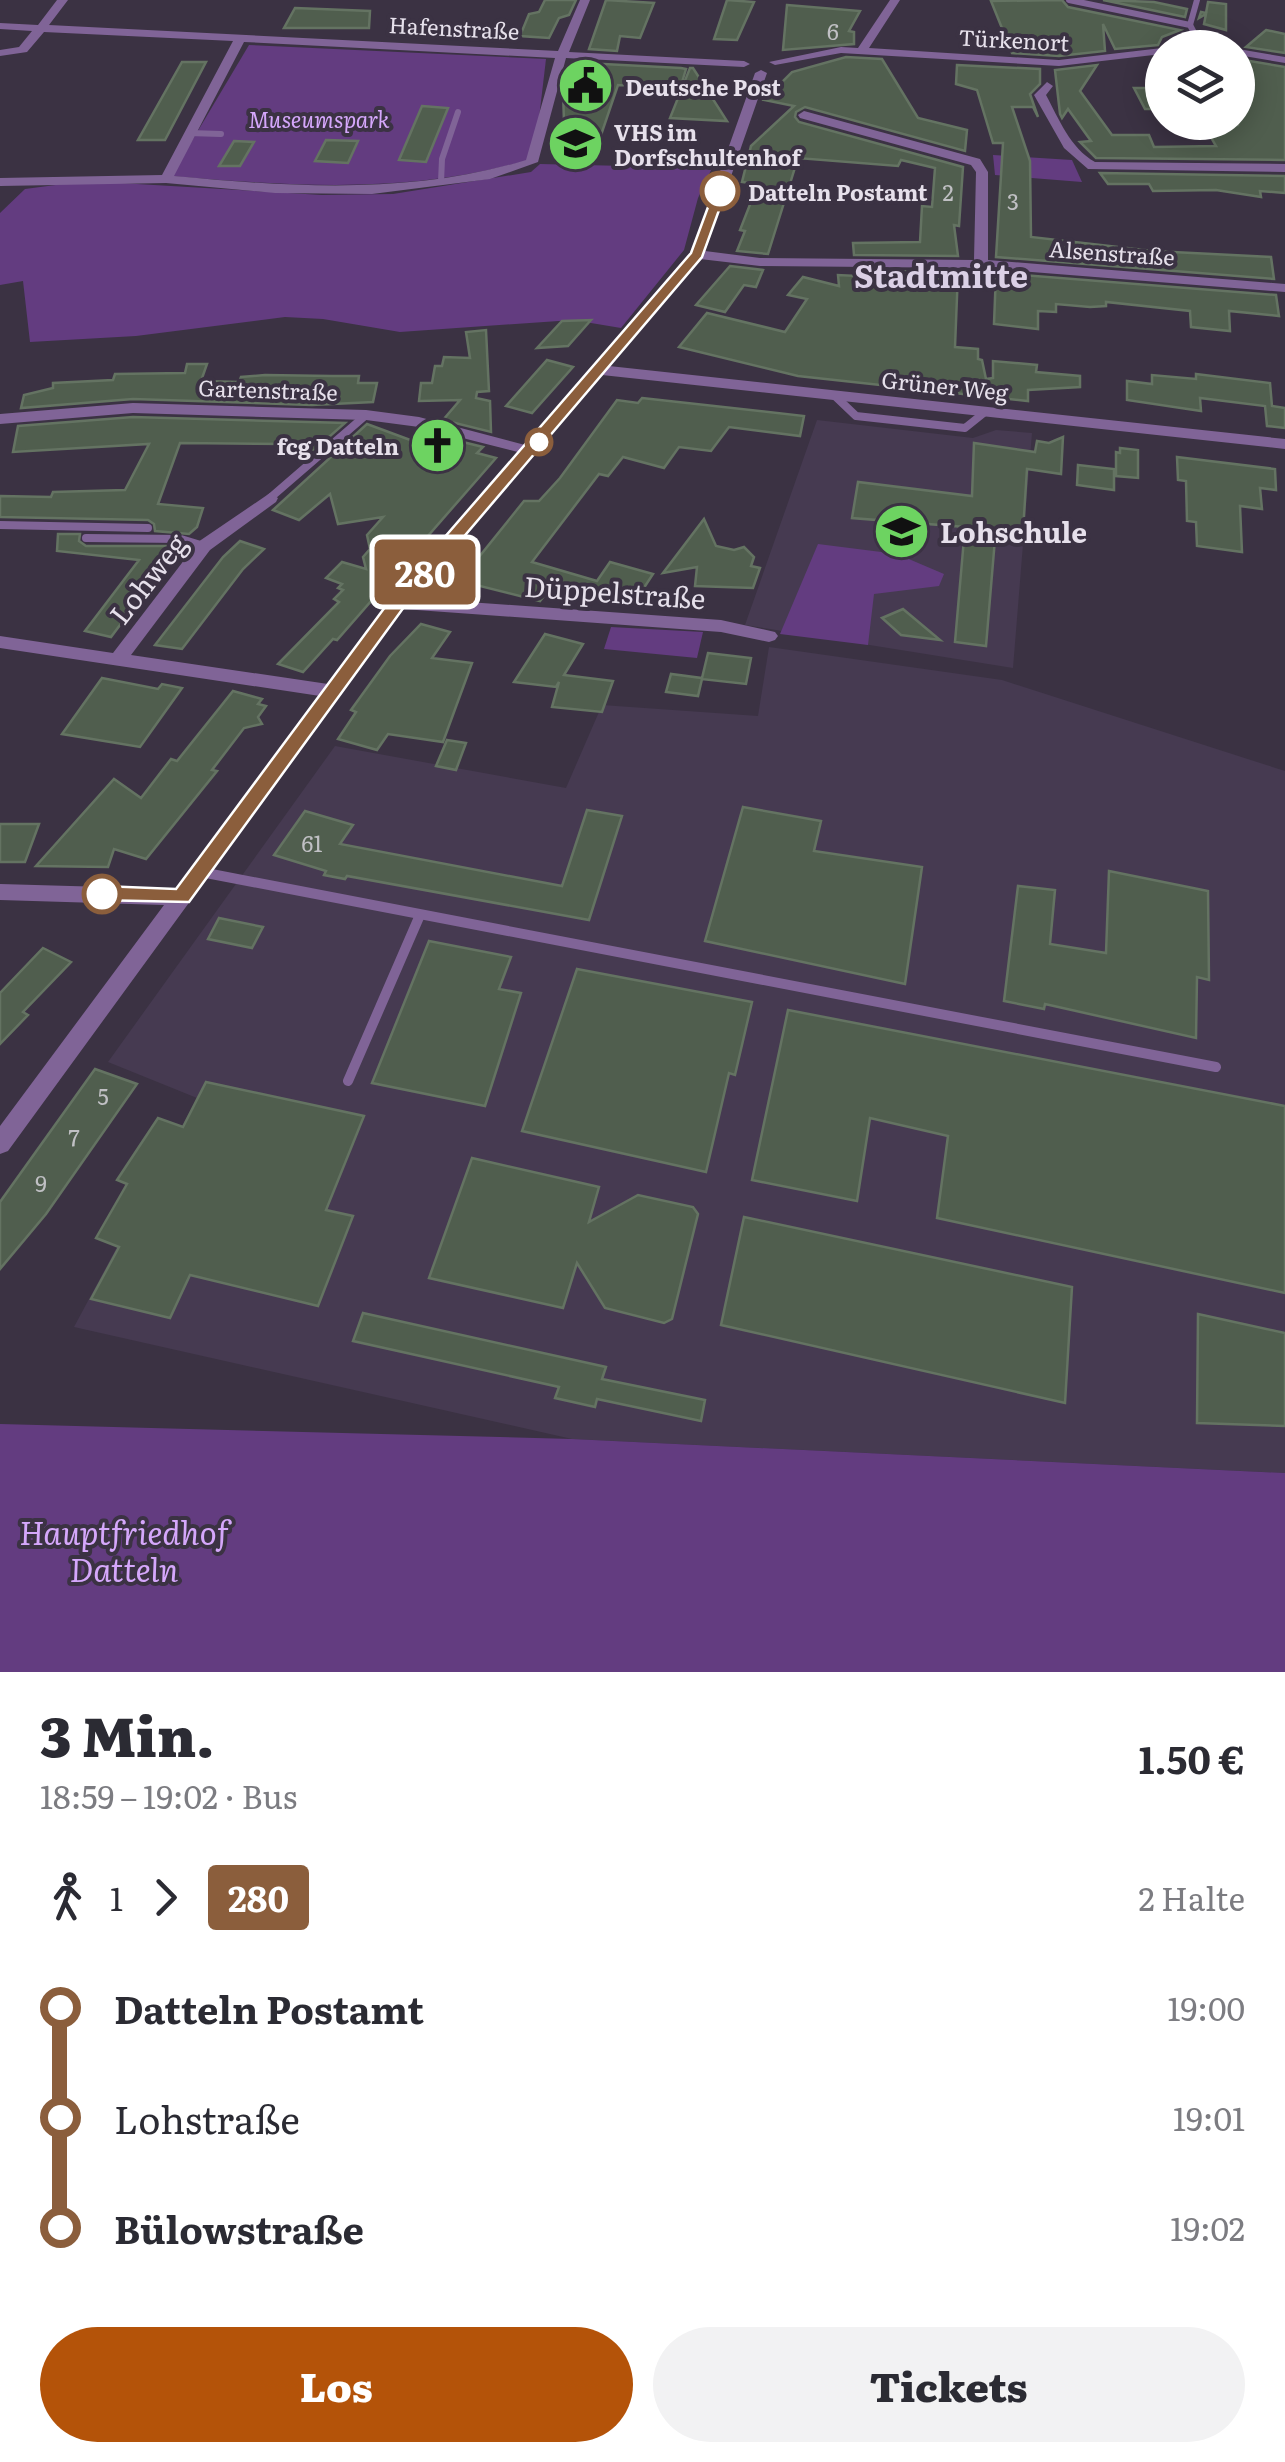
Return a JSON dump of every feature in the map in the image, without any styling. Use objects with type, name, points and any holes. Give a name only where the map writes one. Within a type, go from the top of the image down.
[{"type":"street","points":[[0,53],[23,50],[63,0]]},
{"type":"street","points":[[0,182],[166,178],[317,191],[441,182],[515,170],[532,162],[543,108],[585,0]]},
{"type":"street","points":[[862,50],[895,0]]},
{"type":"street","name":"Hafenstraße","points":[[0,28],[562,52],[744,64],[748,70],[764,63]]},
{"type":"street","points":[[166,178],[241,36]]},
{"type":"street","name":"Türkenort","points":[[764,63],[862,50],[1060,63],[1145,53]]},
{"type":"street","points":[[1255,55],[1285,60]]},
{"type":"street","points":[[0,1144],[398,603],[697,254],[764,63]]},
{"type":"street","points":[[1047,86],[1040,95],[1083,162],[1101,168],[1285,168]]},
{"type":"street","points":[[804,115],[976,162],[982,172],[981,264]]},
{"type":"street","name":"Alsenstraße","points":[[697,254],[760,262],[981,264],[1184,277],[1285,288]]},
{"type":"street","name":"Grüner Weg","points":[[600,370],[1285,444]]},
{"type":"street","name":"Gartenstraße","points":[[0,419],[132,408],[366,415],[419,422],[531,451]]},
{"type":"street","name":"Lohweg","points":[[118,659],[204,546],[270,498]]},
{"type":"street","name":"Düppelstraße","points":[[398,603],[721,626],[768,636]]},
{"type":"street","name":"Lohweg","points":[[0,642],[331,691]]},
{"type":"street","points":[[0,892],[182,897]]},
{"type":"lane","points":[[1069,0],[1190,25]]},
{"type":"lane","points":[[1193,30],[1190,25],[1197,0]]},
{"type":"lane","points":[[441,182],[442,159],[458,112]]},
{"type":"lane","points":[[188,133],[221,134]]},
{"type":"lane","points":[[270,498],[366,415]]},
{"type":"lane","points":[[0,525],[148,528]]},
{"type":"lane","points":[[86,538],[181,539],[204,546]]},
{"type":"lane","points":[[200,872],[1216,1067]]},
{"type":"lane","points":[[348,1082],[420,916]]},
{"type":"shaded area","name":"Lohschule","points":[[817,420],[973,438],[996,430],[1032,433],[1013,668],[745,625]]},
{"type":"shaded area","points":[[769,647],[1002,680],[1285,771],[1285,1473],[572,1439],[74,1327],[197,1098],[108,1062],[335,746],[566,788],[602,705],[758,716]]},
{"type":"green space","name":"Museumspark","points":[[249,45],[546,59],[535,152],[532,159],[487,170],[397,183],[307,185],[171,176]]},
{"type":"green space","points":[[993,155],[1072,160],[1082,182],[995,175]]},
{"type":"green space","points":[[540,164],[712,168],[698,198],[684,250],[621,328],[573,320],[400,332],[285,317],[136,336],[30,342],[23,281],[0,285],[0,213],[25,189],[86,181],[322,195],[393,194],[531,172]]},
{"type":"green space","points":[[818,544],[897,554],[944,574],[939,586],[874,594],[868,645],[780,634]]},
{"type":"green space","points":[[611,627],[703,632],[697,658],[604,649]]},
{"type":"green space","name":"Hauptfriedhof Datteln","points":[[0,1424],[572,1439],[1285,1473],[1285,1672],[0,1672]]},
{"type":"building","points":[[545,0],[576,0],[569,15],[559,18],[549,38],[520,36],[529,14],[539,12]]},
{"type":"building","points":[[606,0],[654,3],[640,38],[620,36],[617,51],[589,49]]},
{"type":"building","points":[[727,0],[754,2],[737,40],[714,39]]},
{"type":"building","points":[[1062,0],[1068,7],[1180,30],[1145,30],[1145,46],[1115,49],[1103,24],[1105,51],[1059,56],[1012,53],[991,1]]},
{"type":"building","points":[[1103,0],[1154,2],[1187,9],[1185,17]]},
{"type":"building","points":[[1208,2],[1226,4],[1226,30],[1204,24],[1206,14],[1199,18],[1201,12],[1206,13]]},
{"type":"building","points":[[787,5],[860,11],[849,31],[854,32],[854,44],[783,50]]},
{"type":"building","points":[[295,8],[370,11],[369,28],[284,28]]},
{"type":"building","points":[[1266,30],[1285,34],[1285,53],[1255,48],[1255,39]]},
{"type":"building","points":[[846,57],[882,59],[918,118],[967,130],[965,151],[805,107],[795,117],[799,122],[963,167],[959,226],[954,225],[958,256],[854,255],[853,243],[920,242],[922,206],[932,207],[935,168],[901,160],[898,166],[798,158],[768,254],[737,251],[745,231],[740,230],[758,184],[742,182],[751,146],[794,106],[764,100],[792,72]]},
{"type":"building","points":[[182,62],[206,62],[165,140],[138,140]]},
{"type":"building","points":[[1255,62],[1285,67],[1285,160],[1096,158],[1080,142],[1091,141],[1068,109],[1062,118],[1060,114],[1055,70],[1097,65],[1080,91],[1112,135],[1145,135],[1154,147],[1216,146],[1213,140],[1255,140]]},
{"type":"building","points":[[584,63],[686,69],[680,89],[618,85],[600,138],[593,138],[594,153],[565,154],[563,91],[572,68],[582,69]]},
{"type":"building","points":[[957,65],[1040,69],[1040,84],[1030,94],[1038,117],[1033,107],[1012,107],[1030,161],[1031,237],[1153,251],[1271,257],[1274,279],[996,257],[1003,143],[993,143],[977,90],[956,84]]},
{"type":"building","points":[[693,68],[727,121],[670,118]]},
{"type":"building","points":[[1134,88],[1145,88],[1145,109]]},
{"type":"building","points":[[422,106],[448,108],[426,162],[399,160]]},
{"type":"building","points":[[326,140],[358,141],[348,163],[315,161]]},
{"type":"building","points":[[234,141],[254,142],[240,166],[219,166]]},
{"type":"building","points":[[1100,173],[1285,176],[1285,193],[1260,191],[1261,197],[1216,190],[1153,191],[1149,184],[1108,184]]},
{"type":"building","points":[[730,266],[763,270],[756,287],[744,285],[725,312],[696,305]]},
{"type":"building","points":[[856,271],[958,272],[955,347],[978,349],[986,379],[993,378],[993,361],[1037,365],[1036,372],[1080,376],[1080,387],[1028,390],[1028,401],[798,376],[679,347],[707,313],[785,332],[807,299],[788,295],[803,277],[839,286],[838,275],[857,276]]},
{"type":"building","points":[[996,273],[1276,295],[1279,316],[1229,311],[1230,331],[1191,327],[1190,311],[1106,302],[1106,306],[1090,307],[1056,304],[1056,312],[1038,311],[1038,329],[994,324]]},
{"type":"building","points":[[591,320],[568,346],[537,348],[562,321]]},
{"type":"building","points":[[486,330],[489,391],[477,392],[476,398],[490,401],[491,432],[443,420],[460,400],[419,401],[421,383],[432,383],[435,366],[442,366],[444,357],[470,358],[466,332]]},
{"type":"building","points":[[547,360],[573,367],[532,413],[506,406]]},
{"type":"building","points":[[187,364],[207,364],[201,381],[239,382],[241,377],[265,375],[359,376],[358,383],[377,383],[373,402],[312,405],[133,399],[21,408],[24,395],[53,388],[53,383],[113,380],[115,374],[185,373]]},
{"type":"building","points":[[1196,374],[1270,383],[1272,406],[1285,408],[1285,428],[1267,426],[1265,406],[1200,398],[1201,411],[1127,400],[1127,381],[1152,384],[1152,375],[1196,379]]},
{"type":"building","points":[[642,398],[804,416],[800,436],[729,427],[711,451],[679,447],[664,468],[623,457],[608,476],[599,474],[532,562],[597,581],[610,562],[653,574],[636,600],[594,588],[585,601],[548,591],[540,601],[464,582],[466,579],[462,578],[524,501],[539,501],[560,478],[617,400],[638,403]]},
{"type":"building","points":[[133,417],[345,423],[313,451],[292,451],[289,444],[180,443],[158,504],[203,508],[197,527],[189,534],[155,531],[148,520],[0,517],[0,496],[51,497],[53,492],[125,490],[149,444],[13,452],[18,426]]},
{"type":"building","points":[[367,424],[421,444],[430,434],[483,447],[477,453],[496,458],[337,640],[333,639],[303,672],[278,664],[339,602],[334,599],[343,590],[338,588],[342,584],[326,578],[342,562],[366,569],[363,557],[370,549],[367,535],[383,517],[338,524],[330,494],[299,520],[273,510]]},
{"type":"building","points":[[1063,437],[1061,474],[1027,469],[1023,531],[996,527],[986,646],[955,642],[965,527],[852,518],[858,482],[972,496],[974,443],[1035,452],[1037,441],[1049,443]]},
{"type":"building","points":[[1120,448],[1138,450],[1138,478],[1116,476],[1116,452],[1120,453]]},
{"type":"building","points":[[1177,457],[1275,469],[1276,490],[1260,488],[1262,509],[1240,506],[1242,552],[1197,546],[1196,522],[1187,521],[1186,481],[1178,480]]},
{"type":"building","points":[[1078,465],[1114,469],[1114,490],[1077,485]]},
{"type":"building","points":[[704,519],[716,546],[734,550],[744,547],[754,557],[751,566],[760,568],[753,588],[695,586],[697,567],[663,573]]},
{"type":"building","points":[[58,534],[80,534],[79,541],[86,546],[179,546],[111,637],[85,631],[139,560],[57,551]]},
{"type":"building","points":[[240,541],[264,549],[243,569],[182,649],[155,645],[223,557]]},
{"type":"building","points":[[903,609],[940,640],[901,635],[882,618]]},
{"type":"building","points":[[421,624],[450,632],[432,658],[472,663],[443,742],[388,734],[377,750],[338,739],[356,712],[351,710],[390,656]]},
{"type":"building","points":[[545,634],[583,644],[564,675],[613,681],[602,712],[552,707],[559,682],[556,687],[514,682]]},
{"type":"building","points":[[708,653],[751,658],[746,684],[702,679],[698,696],[666,692],[671,674],[702,678]]},
{"type":"building","points":[[102,678],[158,689],[162,684],[182,688],[140,747],[62,734]]},
{"type":"building","points":[[233,691],[262,699],[258,704],[266,706],[258,717],[262,724],[244,728],[212,770],[217,771],[146,859],[114,849],[108,867],[36,866],[114,779],[141,798],[171,759],[177,761]]},
{"type":"building","points":[[447,740],[466,743],[456,770],[436,766]]},
{"type":"building","points":[[743,807],[821,821],[814,851],[922,867],[905,984],[705,941]]},
{"type":"building","points":[[587,810],[622,816],[589,920],[324,875],[326,871],[274,855],[305,811],[353,825],[340,844],[562,886]]},
{"type":"building","points":[[0,824],[39,824],[25,862],[0,862]]},
{"type":"building","points":[[1109,871],[1208,891],[1209,980],[1197,977],[1196,1038],[1045,1004],[1044,1009],[1004,1001],[1018,886],[1055,890],[1050,944],[1106,953]]},
{"type":"building","points":[[219,918],[263,927],[252,948],[208,939]]},
{"type":"building","points":[[429,941],[511,957],[499,989],[521,993],[485,1106],[372,1083]]},
{"type":"building","points":[[43,948],[71,962],[23,1012],[28,1015],[0,1044],[0,993]]},
{"type":"building","points":[[577,969],[752,1002],[735,1075],[729,1073],[706,1172],[522,1131]]},
{"type":"building","points":[[788,1010],[1285,1106],[1285,1293],[937,1218],[948,1136],[870,1118],[857,1201],[752,1180]]},
{"type":"building","points":[[95,1069],[137,1084],[46,1214],[0,1269],[0,1202]]},
{"type":"building","points":[[206,1082],[364,1116],[326,1210],[353,1216],[318,1306],[190,1275],[170,1318],[91,1299],[119,1247],[96,1238],[127,1184],[117,1180],[158,1118],[183,1127]]},
{"type":"building","points":[[472,1158],[599,1187],[589,1222],[638,1195],[693,1207],[698,1214],[672,1319],[664,1323],[605,1308],[577,1263],[563,1308],[429,1278]]},
{"type":"building","points":[[744,1217],[1072,1287],[1065,1403],[721,1325]]},
{"type":"building","points":[[363,1313],[606,1367],[602,1379],[705,1400],[701,1421],[597,1399],[595,1407],[555,1398],[559,1387],[353,1341]]},
{"type":"building","points":[[1198,1314],[1285,1333],[1285,1426],[1197,1423]]},
{"type":"bus line","name":"280","points":[[102,894],[182,897],[398,603],[697,254],[720,191]]},
{"type":"place","name":"Deutsche Post","points":[[586,86]]},
{"type":"place","name":"VHS im Dorfschultenhof","points":[[575,144]]},
{"type":"place","name":"Datteln Postamt","points":[[720,191]]},
{"type":"place","name":"fcg Datteln","points":[[438,445]]},
{"type":"place","name":"Lohschule","points":[[901,531]]},
{"type":"district","name":"Stadtmitte","points":[[941,274]]}]
